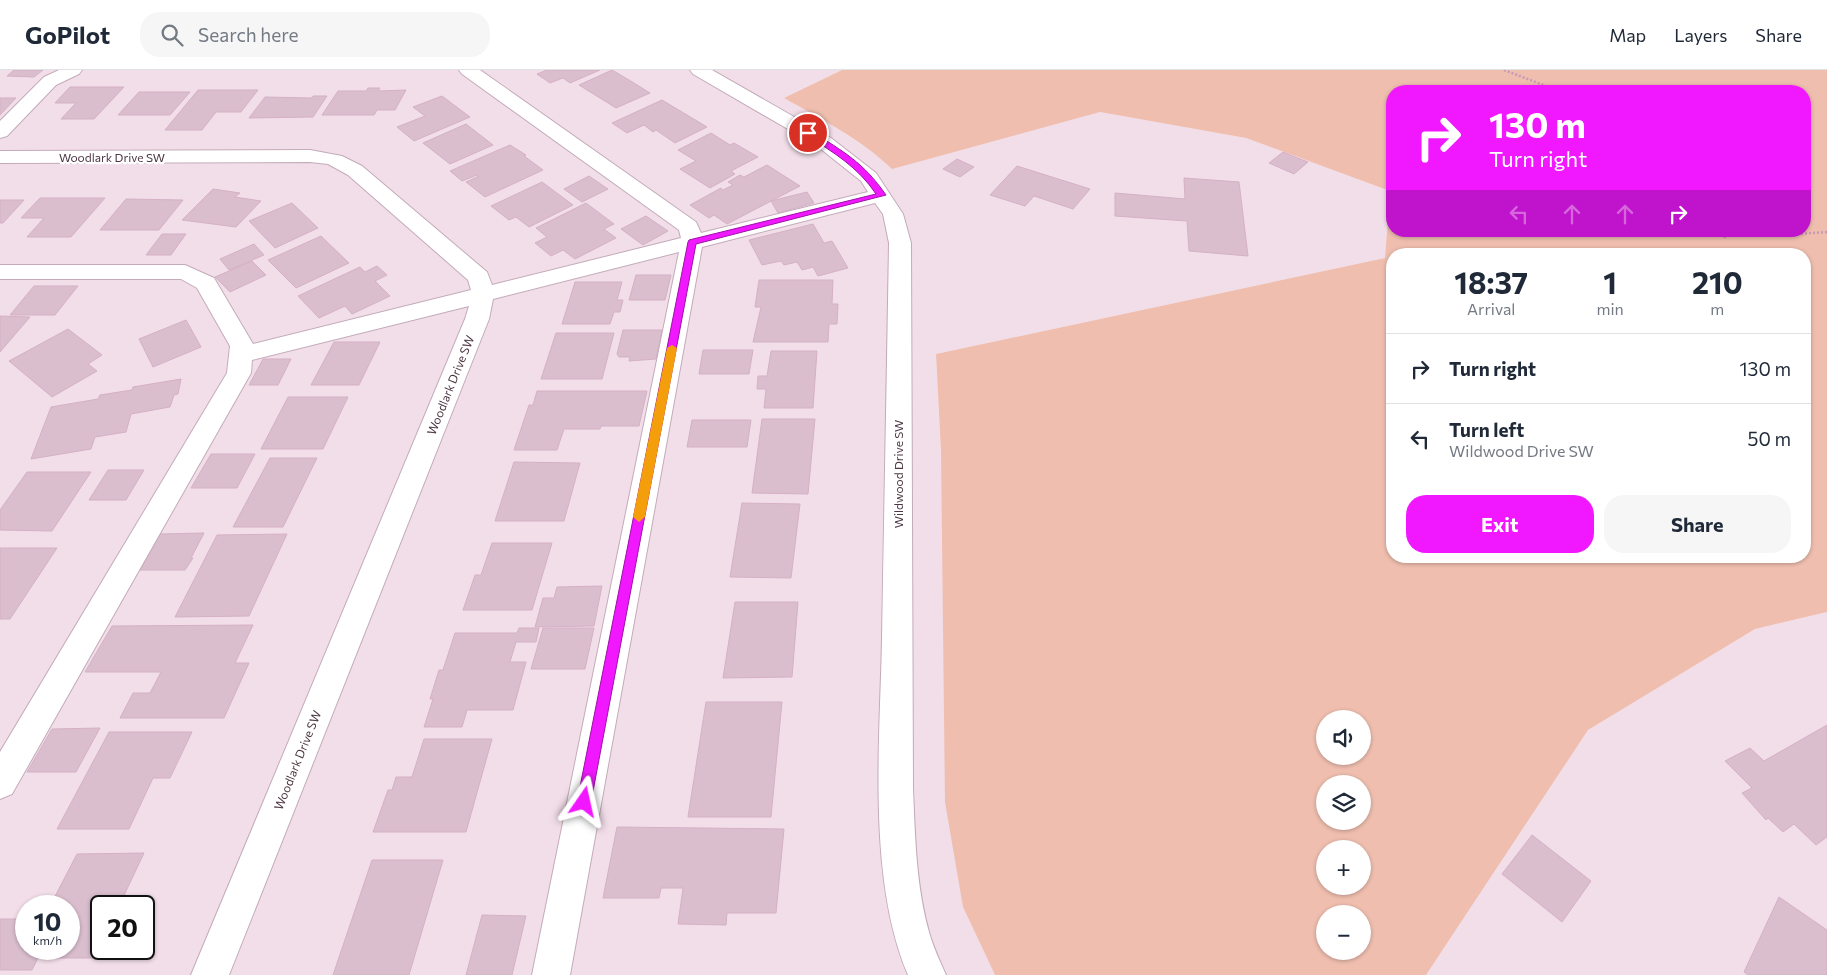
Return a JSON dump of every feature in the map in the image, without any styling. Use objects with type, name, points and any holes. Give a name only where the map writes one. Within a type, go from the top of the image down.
[{"type":"street","points":[[0,132],[50,81],[73,70]]},
{"type":"street","points":[[468,70],[689,227],[692,242],[551,975]]},
{"type":"street","name":"Wildwood Drive SW","points":[[699,70],[824,142],[848,158],[869,176],[893,214],[900,243],[896,778],[898,845],[907,918],[927,975]]},
{"type":"street","name":"Woodlark Drive SW","points":[[0,157],[310,156],[333,159],[352,167],[368,183],[479,277],[483,294],[477,319],[210,975]]},
{"type":"street","points":[[241,355],[881,195]]},
{"type":"street","points":[[0,272],[185,272],[206,282],[242,346],[239,373],[0,783]]},
{"type":"path","points":[[1504,70],[1544,85]]},
{"type":"path","points":[[1811,233],[1827,232]]},
{"type":"shaded area","points":[[0,70],[842,70],[784,98],[826,121],[880,157],[892,168],[1100,112],[1246,138],[1386,190],[1385,258],[936,354],[963,907],[995,975],[0,975]]},
{"type":"shaded area","points":[[842,70],[1827,70],[1827,612],[1755,629],[1588,730],[1426,975],[995,975],[963,907],[945,802],[941,452],[936,354],[1385,258],[1387,237],[1811,237],[1811,85],[1386,85],[1386,190],[1246,138],[1100,112],[892,169],[854,139],[784,98]]},
{"type":"shaded area","points":[[1827,612],[1827,975],[1426,975],[1588,730],[1755,629]]},
{"type":"building","points":[[14,70],[43,70],[34,77],[7,76]]},
{"type":"building","points":[[547,70],[600,70],[570,83],[563,78],[550,83],[537,74]]},
{"type":"building","points":[[612,70],[650,93],[616,108],[579,85]]},
{"type":"building","points":[[70,87],[124,87],[94,119],[61,119],[76,103],[55,103]]},
{"type":"building","points":[[368,88],[380,88],[378,91],[406,90],[395,110],[377,110],[374,115],[322,115],[338,91],[366,91]]},
{"type":"building","points":[[198,90],[258,90],[241,112],[216,112],[202,130],[165,130]]},
{"type":"building","points":[[139,92],[190,92],[170,115],[118,115]]},
{"type":"building","points":[[313,96],[327,96],[313,117],[249,118],[265,97],[311,98]]},
{"type":"building","points":[[442,96],[470,117],[414,141],[397,127],[425,116],[413,107]]},
{"type":"building","points":[[0,98],[16,98],[0,115]]},
{"type":"building","points":[[662,100],[707,127],[675,143],[656,130],[653,132],[644,125],[627,133],[612,123]]},
{"type":"building","points":[[466,124],[493,145],[450,164],[423,143]]},
{"type":"building","points":[[711,133],[730,145],[734,143],[758,157],[731,171],[735,174],[710,188],[680,169],[696,161],[678,150]]},
{"type":"building","points":[[510,145],[526,155],[524,156],[543,170],[485,197],[466,182],[479,176],[477,175],[462,181],[450,171]]},
{"type":"building","points":[[1283,152],[1308,162],[1294,174],[1269,163]]},
{"type":"building","points":[[957,159],[974,167],[960,177],[943,169]]},
{"type":"building","points":[[767,165],[800,186],[727,224],[714,215],[709,218],[690,205],[721,188],[723,190],[733,185],[728,182],[740,175],[744,177]]},
{"type":"building","points":[[1017,166],[1090,189],[1073,209],[1034,196],[1025,206],[990,195]]},
{"type":"building","points":[[589,176],[608,189],[582,202],[564,189]]},
{"type":"building","points":[[1184,178],[1239,182],[1248,256],[1189,251],[1187,221],[1115,216],[1115,193],[1185,199]]},
{"type":"building","points":[[542,182],[573,205],[529,227],[516,217],[509,220],[491,206]]},
{"type":"building","points":[[213,189],[240,193],[235,197],[261,201],[236,227],[182,220]]},
{"type":"building","points":[[807,192],[814,203],[778,213],[771,201]]},
{"type":"building","points":[[40,198],[105,198],[71,237],[27,237],[44,218],[21,218]]},
{"type":"building","points":[[126,199],[183,200],[159,230],[100,230]]},
{"type":"building","points":[[0,200],[24,200],[3,223],[0,223]]},
{"type":"building","points":[[292,203],[318,228],[275,248],[249,221]]},
{"type":"building","points":[[586,203],[614,224],[604,229],[616,238],[575,259],[563,250],[551,256],[535,243],[547,237],[536,228]]},
{"type":"building","points":[[646,216],[668,231],[643,245],[621,229]]},
{"type":"building","points":[[813,224],[824,243],[832,241],[848,268],[818,276],[813,267],[802,270],[797,262],[784,265],[781,261],[762,265],[749,240]]},
{"type":"building","points":[[162,234],[186,234],[171,255],[146,255]]},
{"type":"building","points":[[321,236],[349,263],[296,288],[268,260]]},
{"type":"building","points":[[254,244],[264,255],[229,270],[220,259]]},
{"type":"building","points":[[252,261],[266,275],[230,292],[215,277]]},
{"type":"building","points":[[377,266],[387,275],[375,281],[390,296],[352,314],[345,306],[319,318],[298,296],[360,267],[365,272]]},
{"type":"building","points":[[636,275],[671,275],[665,300],[629,300]]},
{"type":"building","points":[[759,280],[833,280],[832,304],[838,304],[837,324],[829,324],[828,342],[753,342],[761,307],[755,307]]},
{"type":"building","points":[[575,282],[622,282],[617,300],[623,300],[620,312],[614,312],[610,324],[562,324]]},
{"type":"building","points":[[34,286],[78,286],[55,315],[10,315]]},
{"type":"building","points":[[0,316],[30,317],[0,352]]},
{"type":"building","points":[[186,320],[201,347],[153,367],[139,339]]},
{"type":"building","points":[[68,329],[102,355],[88,364],[97,371],[52,397],[9,361]]},
{"type":"building","points":[[623,330],[662,330],[656,359],[629,361],[630,357],[619,357],[617,354]]},
{"type":"building","points":[[556,333],[614,333],[602,379],[541,379]]},
{"type":"building","points":[[334,342],[380,342],[359,385],[311,385]]},
{"type":"building","points":[[703,350],[753,350],[749,374],[699,374]]},
{"type":"building","points":[[771,351],[817,351],[813,408],[764,408],[766,389],[757,389],[758,376],[767,376]]},
{"type":"building","points":[[263,359],[291,359],[278,385],[249,385]]},
{"type":"building","points":[[181,379],[178,394],[174,395],[170,407],[131,414],[126,432],[95,437],[91,449],[31,459],[51,407],[98,399],[100,395],[132,390],[133,387]]},
{"type":"building","points":[[537,391],[647,391],[639,426],[601,426],[600,429],[564,429],[557,450],[514,450],[529,405],[533,405]]},
{"type":"building","points":[[288,397],[348,397],[323,449],[261,449]]},
{"type":"building","points":[[762,419],[815,419],[808,494],[752,493]]},
{"type":"building","points":[[692,420],[751,420],[747,447],[687,447]]},
{"type":"building","points":[[211,454],[255,454],[237,488],[191,488]]},
{"type":"building","points":[[270,458],[317,458],[283,527],[233,527]]},
{"type":"building","points":[[514,462],[580,463],[564,521],[495,521]]},
{"type":"building","points":[[108,470],[144,470],[126,500],[89,500]]},
{"type":"building","points":[[27,472],[91,472],[52,531],[0,530],[0,510]]},
{"type":"building","points":[[742,503],[800,504],[791,578],[730,577]]},
{"type":"building","points":[[204,533],[191,558],[193,558],[185,570],[140,570],[160,534]]},
{"type":"building","points":[[287,534],[249,616],[175,617],[217,535]]},
{"type":"building","points":[[492,543],[552,543],[532,610],[463,610],[475,575],[481,575]]},
{"type":"building","points":[[0,548],[57,548],[10,619],[0,619]]},
{"type":"building","points":[[602,586],[594,626],[535,627],[543,598],[554,598],[557,587]]},
{"type":"building","points":[[735,602],[798,602],[792,677],[723,678]]},
{"type":"building","points":[[253,625],[235,663],[249,663],[224,718],[120,718],[133,693],[150,693],[161,672],[85,672],[112,626]]},
{"type":"building","points":[[519,628],[539,628],[536,642],[516,642],[510,662],[526,662],[513,710],[467,710],[462,727],[424,727],[433,699],[430,699],[439,670],[443,670],[455,633],[517,633]]},
{"type":"building","points":[[543,628],[594,628],[585,669],[531,669]]},
{"type":"building","points":[[706,702],[782,702],[771,817],[688,817]]},
{"type":"building","points":[[1827,725],[1827,837],[1816,845],[1794,824],[1783,832],[1768,818],[1766,820],[1742,793],[1752,788],[1725,761],[1750,748],[1764,761]]},
{"type":"building","points":[[100,728],[76,772],[27,772],[52,729]]},
{"type":"building","points":[[109,732],[192,732],[170,778],[153,778],[129,829],[57,829]]},
{"type":"building","points":[[424,739],[492,739],[466,832],[373,832],[388,790],[392,790],[396,777],[412,777]]},
{"type":"building","points":[[617,827],[784,829],[776,913],[727,913],[726,925],[678,924],[683,888],[661,888],[659,898],[603,898]]},
{"type":"building","points":[[1532,835],[1591,881],[1562,922],[1502,874]]},
{"type":"building","points":[[144,853],[124,895],[90,895],[90,958],[80,958],[80,895],[56,895],[77,854]]},
{"type":"building","points":[[372,860],[443,860],[409,975],[333,975]]},
{"type":"building","points":[[1779,897],[1827,930],[1827,975],[1748,975],[1744,972]]},
{"type":"building","points":[[482,915],[526,916],[512,975],[466,975]]},
{"type":"building","points":[[0,919],[15,919],[15,960],[37,960],[32,970],[0,970]]},
{"type":"slow traffic","points":[[639,517],[672,348]]},
{"type":"route","points":[[584,802],[692,242],[881,195],[869,176],[848,158],[808,133]]}]
